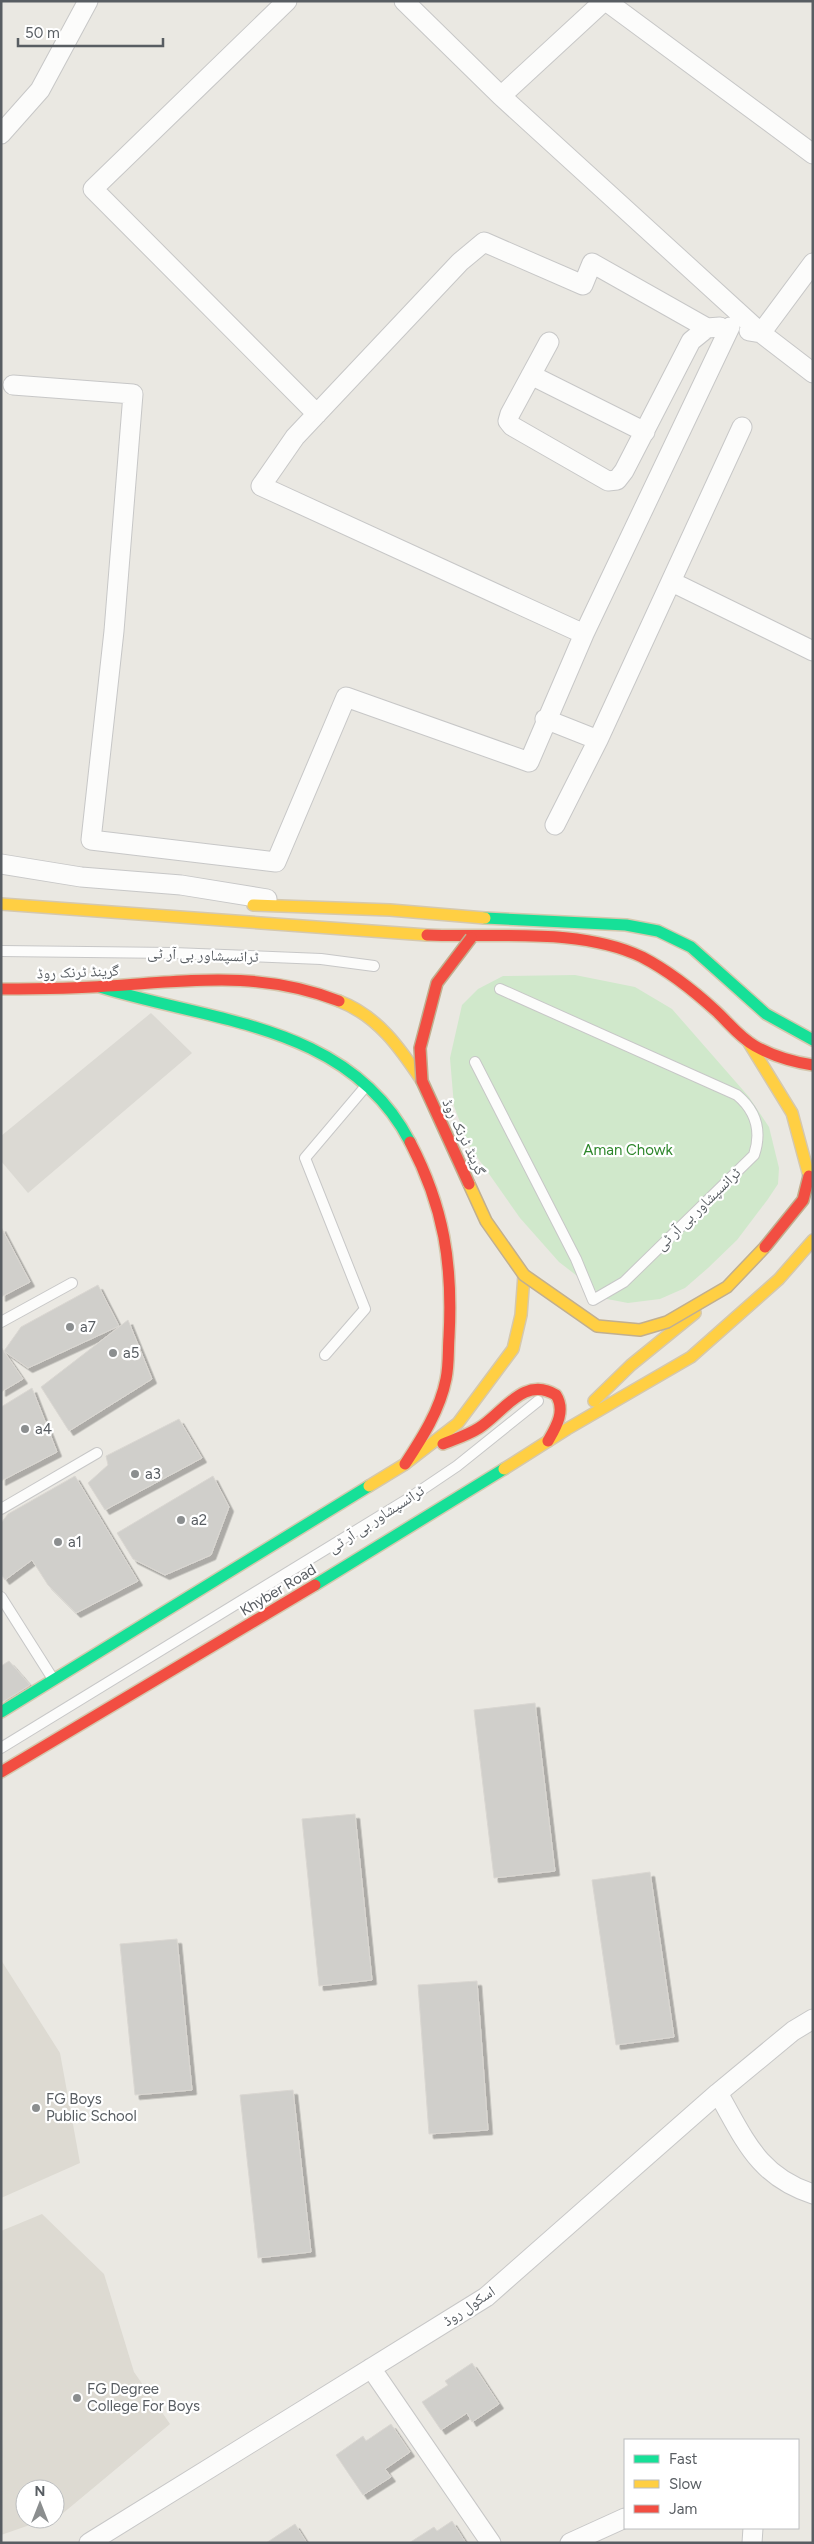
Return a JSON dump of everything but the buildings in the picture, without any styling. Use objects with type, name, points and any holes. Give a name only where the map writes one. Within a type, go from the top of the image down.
[{"type":"main road","points":[[1,898],[27,896],[105,900]]},
{"type":"main road","points":[[1,904],[213,921],[471,938],[516,935],[553,937],[609,945],[641,955],[696,992],[749,1043],[792,1113],[811,1174]]},
{"type":"main road","points":[[222,904],[626,925],[658,931],[691,947],[766,1014],[813,1040]]},
{"type":"main road","points":[[422,1081],[420,1048],[437,983],[471,938]]},
{"type":"main road","name":"گرینڈ ٹرنک روڈ","points":[[1,990],[100,988],[201,978],[250,980],[296,985],[311,989],[358,1010],[377,1023],[401,1050],[422,1081],[486,1221],[524,1275],[571,1310],[597,1326],[640,1330],[667,1322],[728,1287],[757,1256],[803,1200],[811,1174]]},
{"type":"main road","points":[[100,988],[138,999],[229,1018],[316,1050],[355,1073],[399,1120],[424,1168],[436,1198],[446,1246],[451,1301],[446,1379],[428,1429],[405,1464]]},
{"type":"main road","points":[[749,1043],[798,1063],[813,1065]]},
{"type":"main road","points":[[567,1429],[690,1357],[779,1279],[813,1240]]},
{"type":"main road","points":[[1,1712],[405,1464],[458,1423],[513,1349],[521,1315],[524,1275]]},
{"type":"main road","points":[[567,1429],[631,1365],[728,1287]]},
{"type":"main road","points":[[417,1456],[479,1428],[527,1391],[538,1388],[553,1393],[559,1399],[561,1407],[560,1417],[548,1441]]},
{"type":"main road","name":"Khyber Road","points":[[1,1772],[417,1524],[567,1429]]},
{"type":"street","points":[[1,134],[40,90],[88,1]]},
{"type":"street","points":[[287,1],[93,189],[317,414]]},
{"type":"street","points":[[404,1],[500,96],[762,333],[813,372]]},
{"type":"street","points":[[500,96],[605,1],[813,154]]},
{"type":"street","points":[[584,634],[261,486],[295,437],[460,262],[484,242],[584,285],[592,263],[707,328],[730,327],[762,333]]},
{"type":"street","points":[[762,333],[813,263]]},
{"type":"street","points":[[13,385],[132,394],[114,631],[91,840],[276,862],[346,697],[529,762],[545,720],[584,634],[730,327]]},
{"type":"street","points":[[549,342],[508,421],[512,426],[608,481],[617,480],[624,471],[691,341],[707,328]]},
{"type":"street","points":[[531,375],[644,432]]},
{"type":"street","points":[[555,825],[598,740],[742,427]]},
{"type":"street","points":[[672,582],[813,651]]},
{"type":"street","points":[[545,720],[598,740]]},
{"type":"street","points":[[1,864],[81,877],[181,885],[319,908]]},
{"type":"street","name":"اسکول روڈ","points":[[90,2543],[486,2297],[718,2093],[793,2031],[813,2019]]},
{"type":"street","points":[[718,2093],[758,2160],[792,2187],[813,2194]]},
{"type":"street","points":[[371,2368],[491,2543]]},
{"type":"street","points":[[570,2543],[624,2518]]},
{"type":"street","points":[[752,2543],[753,2529]]},
{"type":"lane","name":"ٹرانسپشاور بی آر ٹی","points":[[1,951],[202,954],[321,959],[374,966]]},
{"type":"lane","name":"ٹرانسپشاور بی آر ٹی","points":[[474,1062],[576,1259],[593,1300],[624,1282],[754,1155],[758,1133],[755,1117],[748,1105],[737,1096],[500,989]]},
{"type":"lane","points":[[325,1355],[365,1310],[305,1158],[367,1086]]},
{"type":"lane","points":[[1,1322],[72,1283]]},
{"type":"lane","name":"ٹرانسپشاور بی آر ٹی","points":[[1,1748],[411,1497],[457,1466],[538,1401]]},
{"type":"lane","points":[[1,1509],[97,1453]]},
{"type":"lane","points":[[1,1598],[54,1680]]},
{"type":"shaded area","points":[[151,1013],[192,1053],[28,1193],[1,1161],[1,1136]]},
{"type":"shaded area","name":"FG Boys Public School","points":[[1,1960],[60,2053],[80,2163],[1,2198]]},
{"type":"shaded area","name":"FG Degree College For Boys","points":[[42,2214],[104,2274],[134,2372],[170,2424],[65,2512],[65,2479],[15,2479],[15,2529],[18,2529],[1,2535],[1,2231]]},
{"type":"green space","name":"Aman Chowk","points":[[575,975],[635,987],[672,1009],[749,1097],[769,1127],[779,1168],[778,1184],[737,1240],[685,1288],[660,1299],[628,1303],[607,1299],[559,1262],[520,1218],[468,1144],[454,1106],[450,1058],[462,1005],[478,989],[503,976]]},
{"type":"traffic: fast","points":[[485,918],[626,925],[658,931],[691,947],[766,1014],[813,1040]]},
{"type":"traffic: fast","points":[[100,987],[231,1020],[274,1033],[315,1050],[352,1073],[384,1103],[410,1142]]},
{"type":"traffic: fast","points":[[315,1585],[504,1469]]},
{"type":"traffic: fast","points":[[1,1712],[369,1486]]},
{"type":"traffic: slow","points":[[1,904],[427,935]]},
{"type":"traffic: slow","points":[[253,905],[390,910],[485,918]]},
{"type":"traffic: slow","points":[[339,1001],[353,1007],[377,1024],[396,1045],[422,1081]]},
{"type":"traffic: slow","points":[[749,1043],[792,1113],[809,1176]]},
{"type":"traffic: slow","points":[[469,1184],[486,1221],[524,1275],[597,1326],[640,1330],[667,1322],[727,1287],[765,1247]]},
{"type":"traffic: slow","points":[[504,1469],[567,1429],[691,1357],[779,1279],[813,1240]]},
{"type":"traffic: slow","points":[[369,1486],[405,1464],[458,1423],[513,1349],[521,1315],[524,1275]]},
{"type":"traffic: slow","points":[[594,1401],[631,1365],[695,1313]]},
{"type":"traffic: jam","points":[[427,935],[537,936],[592,941],[618,948],[652,962],[671,975],[699,996],[739,1034],[755,1046],[783,1058],[813,1065]]},
{"type":"traffic: jam","points":[[469,1184],[422,1081],[420,1048],[437,983],[471,938]]},
{"type":"traffic: jam","points":[[1,989],[81,988],[196,980],[253,981],[310,991],[339,1001]]},
{"type":"traffic: jam","points":[[405,1464],[430,1423],[443,1390],[448,1368],[450,1310],[444,1237],[431,1190],[410,1142]]},
{"type":"traffic: jam","points":[[765,1247],[803,1200],[809,1176]]},
{"type":"traffic: jam","points":[[443,1444],[479,1428],[514,1398],[534,1390],[544,1390],[556,1395],[559,1401],[559,1419],[548,1441]]},
{"type":"traffic: jam","points":[[1,1772],[315,1585]]},
{"type":"place","name":"a7","points":[[70,1327]]},
{"type":"place","name":"a5","points":[[113,1353]]},
{"type":"place","name":"a4","points":[[25,1429]]},
{"type":"place","name":"a3","points":[[135,1474]]},
{"type":"place","name":"a2","points":[[181,1520]]},
{"type":"place","name":"a1","points":[[58,1542]]},
{"type":"place","name":"FG Boys Public School","points":[[36,2108]]},
{"type":"place","name":"FG Degree College For Boys","points":[[77,2398]]}]
